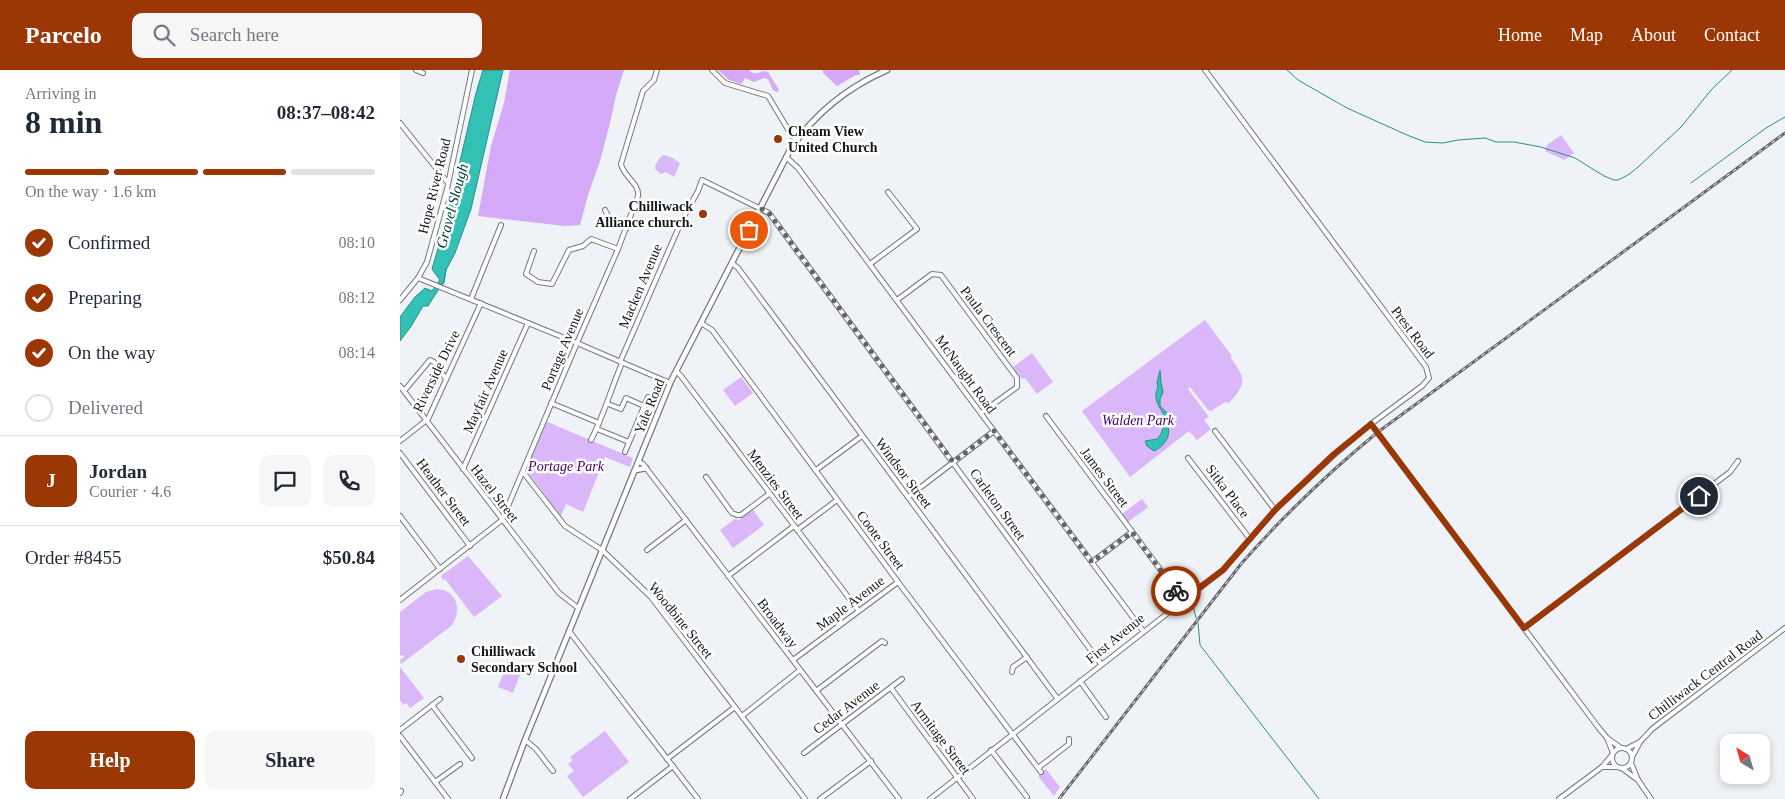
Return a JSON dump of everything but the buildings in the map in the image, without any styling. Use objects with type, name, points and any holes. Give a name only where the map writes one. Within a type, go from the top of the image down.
[{"type":"main road","name":"Yale Road","points":[[503,799],[525,740],[670,383],[786,157],[796,140],[811,123],[845,93],[880,71],[887,70]]},
{"type":"main road","points":[[636,470],[646,468]]},
{"type":"street","points":[[416,70],[423,73]]},
{"type":"street","name":"Hope River Road","points":[[400,300],[418,278],[427,262],[448,183],[472,70]]},
{"type":"street","name":"Portage Avenue","points":[[400,599],[502,520],[576,343],[627,228],[639,193],[621,164],[643,91],[654,80],[657,70]]},
{"type":"street","points":[[712,70],[725,83],[768,96],[796,140]]},
{"type":"street","name":"Prest Road","points":[[1204,70],[1428,370],[1429,378],[1427,381],[1371,424]]},
{"type":"street","points":[[400,123],[448,183]]},
{"type":"street","name":"McNaught Road","points":[[786,157],[794,162],[1143,630]]},
{"type":"street","name":"Carleton Street","points":[[682,220],[702,180],[769,213],[1102,664]]},
{"type":"street","points":[[870,264],[917,229],[888,192]]},
{"type":"street","points":[[605,210],[610,218],[627,228]]},
{"type":"street","name":"Macken Avenue","points":[[591,440],[608,404],[621,362],[682,220]]},
{"type":"street","points":[[471,299],[500,225]]},
{"type":"street","points":[[534,251],[526,274],[538,282],[552,284],[569,250],[583,246],[591,239],[618,249]]},
{"type":"street","name":"Windsor Street","points":[[732,263],[738,268],[1057,698]]},
{"type":"street","name":"Paula Crescent","points":[[897,300],[932,274],[941,275],[1017,378],[1017,387],[981,413]]},
{"type":"street","points":[[418,278],[528,322],[670,383]]},
{"type":"street","name":"Riverside Drive","points":[[400,440],[426,421],[481,303]]},
{"type":"street","name":"Mayfair Avenue","points":[[463,469],[528,322]]},
{"type":"street","name":"Coote Street","points":[[701,322],[712,330],[1040,770],[1069,744],[1069,739]]},
{"type":"street","points":[[404,391],[430,360],[434,362],[446,379]]},
{"type":"street","name":"Menzies Street","points":[[676,371],[858,610]]},
{"type":"street","name":"Hazel Street","points":[[400,386],[559,593],[578,608]]},
{"type":"street","points":[[625,452],[648,397]]},
{"type":"street","points":[[608,404],[621,410],[626,398],[644,406]]},
{"type":"street","points":[[551,403],[599,422]]},
{"type":"street","name":"James Street","points":[[1046,416],[1183,600]]},
{"type":"street","points":[[1371,424],[1607,738],[1632,757],[1631,763],[1638,780],[1651,799]]},
{"type":"street","name":"First Avenue","points":[[930,799],[1143,630],[1223,570],[1275,510],[1334,454],[1371,424]]},
{"type":"street","points":[[597,429],[629,442]]},
{"type":"street","points":[[908,497],[994,431]]},
{"type":"street","points":[[1215,431],[1275,510]]},
{"type":"street","points":[[816,470],[862,436]]},
{"type":"street","name":"Heather Street","points":[[400,453],[470,546]]},
{"type":"street","name":"Sitka Place","points":[[1188,458],[1250,539]]},
{"type":"street","points":[[1524,628],[1730,472],[1738,461]]},
{"type":"street","name":"Broadway","points":[[639,462],[646,468],[899,799]]},
{"type":"street","name":"Woodbine Street","points":[[523,472],[565,526],[602,550],[651,597],[805,799]]},
{"type":"street","points":[[706,477],[736,515],[741,515],[769,494]]},
{"type":"street","points":[[728,576],[837,500]]},
{"type":"street","points":[[400,516],[440,569]]},
{"type":"street","points":[[647,550],[686,520]]},
{"type":"street","points":[[1092,562],[1132,532]]},
{"type":"street","name":"Maple Avenue","points":[[793,660],[898,582]]},
{"type":"street","name":"Chilliwack Central Road","points":[[1632,757],[1640,742],[1664,720],[1785,628]]},
{"type":"street","points":[[569,631],[698,799]]},
{"type":"street","points":[[816,691],[882,641],[885,643]]},
{"type":"street","points":[[1012,672],[1013,667],[1027,657]]},
{"type":"street","points":[[742,716],[800,670]]},
{"type":"street","name":"Cedar Avenue","points":[[804,753],[902,679]]},
{"type":"street","points":[[1080,681],[1106,717]]},
{"type":"street","name":"Armitage Street","points":[[891,688],[973,799]]},
{"type":"street","points":[[400,730],[440,699]]},
{"type":"street","points":[[432,705],[472,758]]},
{"type":"street","points":[[667,759],[735,707]]},
{"type":"street","points":[[400,736],[448,799]]},
{"type":"street","points":[[1607,738],[1612,754],[1612,762],[1616,767]]},
{"type":"street","points":[[525,740],[536,749],[552,771]]},
{"type":"street","name":"Chilliwack Central Road","points":[[1623,749],[1640,742]]},
{"type":"street","points":[[1559,799],[1602,767],[1612,754],[1623,749]]},
{"type":"street","points":[[992,750],[1027,798]]},
{"type":"street","points":[[820,799],[871,761]]},
{"type":"street","points":[[1623,768],[1631,763]]},
{"type":"street","points":[[435,782],[460,764]]},
{"type":"street","points":[[630,799],[673,766]]},
{"type":"street","points":[[1602,767],[1623,768],[1638,780]]},
{"type":"green space","points":[[1561,135],[1574,153],[1564,160],[1545,151],[1547,145]]},
{"type":"green space","points":[[664,155],[675,159],[673,163],[675,160],[680,163],[674,177],[666,172],[661,174],[655,169],[660,157]]},
{"type":"green space","name":"Walden Park","points":[[1205,320],[1232,356],[1230,357],[1239,370],[1242,381],[1239,391],[1229,403],[1225,402],[1211,411],[1208,410],[1190,387],[1188,389],[1209,417],[1204,420],[1211,429],[1197,440],[1189,431],[1130,477],[1082,411]]},
{"type":"green space","points":[[1032,353],[1053,382],[1037,394],[1025,378],[1022,379],[1013,367]]},
{"type":"green space","points":[[741,377],[753,393],[735,406],[723,390]]},
{"type":"green space","name":"Portage Park","points":[[545,421],[633,458],[630,467],[605,457],[583,512],[566,504],[561,516],[526,470]]},
{"type":"green space","points":[[1142,499],[1148,507],[1128,522],[1122,514]]},
{"type":"green space","points":[[753,510],[764,525],[733,548],[720,530],[735,519],[739,520]]},
{"type":"green space","points":[[468,556],[502,596],[474,617],[441,576]]},
{"type":"green space","points":[[437,589],[449,593],[456,602],[457,614],[455,620],[451,626],[401,664],[400,660],[405,656],[400,655],[400,612],[426,592]]},
{"type":"green space","points":[[508,661],[523,667],[513,693],[498,687]]},
{"type":"green space","points":[[400,667],[424,698],[410,708],[406,703],[403,705],[400,700]]},
{"type":"green space","points":[[605,731],[629,762],[583,797],[567,776],[574,771],[568,764],[573,760],[570,757]]},
{"type":"green space","points":[[1046,769],[1060,787],[1054,796],[1038,776]]},
{"type":"shaded area","points":[[510,70],[624,70],[600,161],[580,225],[565,226],[478,216],[491,146],[504,103]]},
{"type":"shaded area","points":[[718,70],[749,70],[755,73],[765,71],[768,72],[779,90],[777,92],[773,90],[768,79],[764,78],[754,82],[745,78],[741,84],[729,80]]},
{"type":"shaded area","points":[[823,70],[859,70],[860,75],[856,75],[837,86],[823,73]]},
{"type":"water","points":[[483,70],[503,70],[471,209],[455,253],[446,270],[444,281],[428,306],[423,306],[400,341],[400,317],[415,297],[425,288],[432,291],[440,280],[432,269],[446,221]]},
{"type":"water","points":[[1160,370],[1163,392],[1160,406],[1169,415],[1168,418],[1165,417],[1156,399]]},
{"type":"water","points":[[1167,424],[1168,436],[1161,446],[1154,451],[1147,446],[1145,441],[1157,439],[1164,425]]},
{"type":"waterway","points":[[1287,70],[1298,80],[1347,108],[1425,142],[1443,143],[1485,138],[1496,142],[1514,142],[1541,147],[1575,158],[1614,180],[1628,175],[1637,168],[1681,127],[1712,89],[1732,70]]},
{"type":"waterway","points":[[1691,183],[1766,128],[1785,117]]},
{"type":"waterway","name":"Gravel Slough","points":[[441,286],[444,283],[446,269]]},
{"type":"waterway","points":[[1194,600],[1196,618]]},
{"type":"waterway","points":[[1198,623],[1200,645],[1319,799]]},
{"type":"railway","points":[[1059,799],[1241,564],[1273,529],[1341,463],[1378,432],[1785,133]]},
{"type":"way so far","points":[[749,230],[760,208],[769,213],[953,462],[994,431],[1092,562],[1132,532],[1176,591]]},
{"type":"place","name":"Cheam View United Church","points":[[778,139]]},
{"type":"place","name":"Chilliwack Alliance church.","points":[[703,214]]},
{"type":"place","name":"Chilliwack Secondary School","points":[[461,659]]},
{"type":"route","points":[[1176,591],[1183,600],[1223,570],[1275,510],[1334,454],[1371,424],[1524,628],[1699,496]]}]
